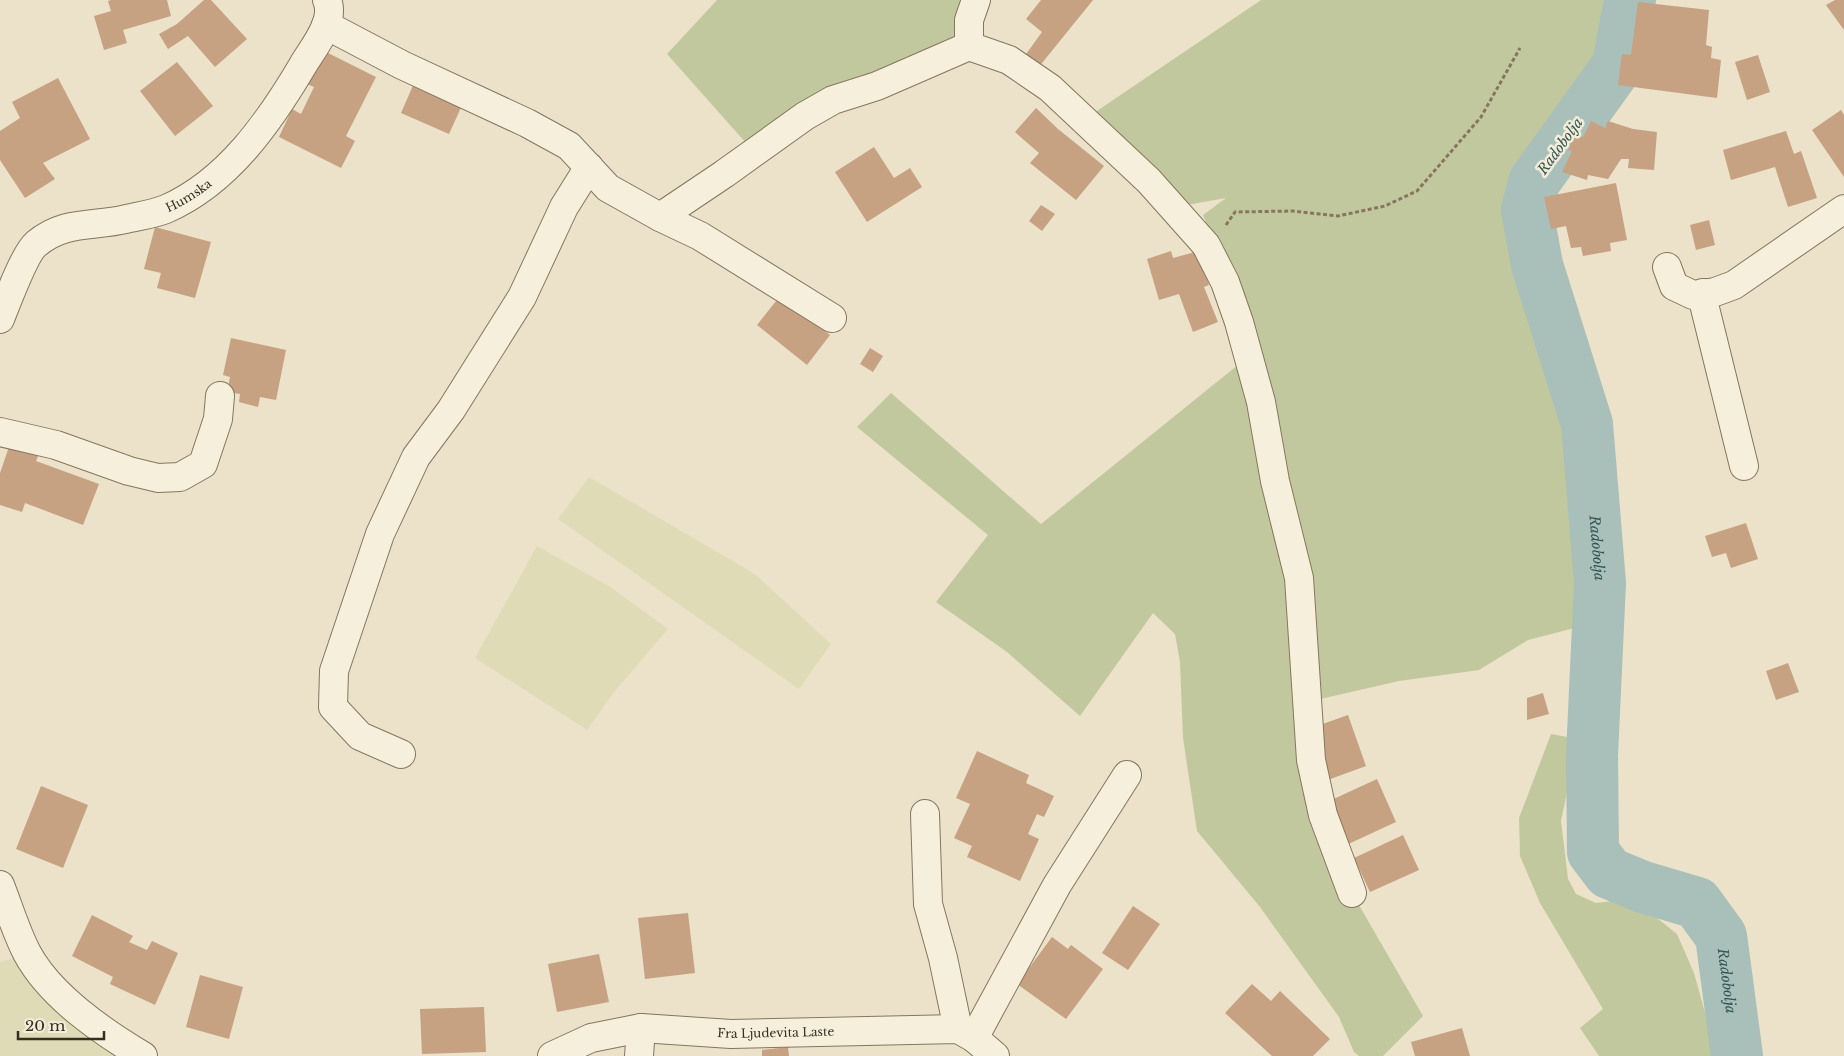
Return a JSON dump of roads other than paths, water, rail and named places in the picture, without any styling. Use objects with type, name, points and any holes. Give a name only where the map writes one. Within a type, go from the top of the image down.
[{"type":"street","points":[[969,46],[969,20],[976,0]]},
{"type":"street","points":[[326,13],[402,65],[528,123],[569,146],[608,188],[660,217],[700,236],[832,318]]},
{"type":"street","name":"Humska","points":[[0,319],[12,288],[34,245],[57,229],[124,220],[166,209],[196,192],[233,161],[279,106],[326,13]]},
{"type":"street","points":[[660,217],[819,108],[834,100],[877,86],[969,46],[1009,60],[1050,88],[1149,181],[1208,250],[1225,282],[1239,322],[1261,402],[1275,481],[1299,578],[1311,760],[1323,815],[1352,893]]},
{"type":"street","points":[[401,754],[360,736],[333,706],[334,672],[380,534],[416,456],[451,410],[522,297],[564,207],[589,167]]},
{"type":"street","points":[[1667,267],[1674,286],[1692,294],[1734,285],[1844,208]]},
{"type":"street","points":[[1703,293],[1704,304],[1744,466]]},
{"type":"street","points":[[0,432],[56,445],[129,471],[158,478],[180,477],[203,464],[218,419],[220,396]]},
{"type":"street","points":[[966,1033],[1056,885],[1127,775]]},
{"type":"street","points":[[925,814],[928,904],[943,958],[966,1033],[995,1056]]},
{"type":"street","points":[[0,885],[28,954],[57,993],[106,1034],[142,1056]]},
{"type":"street","points":[[639,1056],[641,1028]]},
{"type":"street","name":"Fra Ljudevita Laste","points":[[552,1056],[591,1038],[641,1028],[731,1034],[966,1033]]},
{"type":"waterway","name":"Radobolja","points":[[1630,0],[1618,65],[1534,182],[1527,210],[1537,265],[1587,424],[1600,583],[1592,755],[1593,852],[1609,873],[1643,887],[1697,903],[1721,936],[1737,1056]]}]
